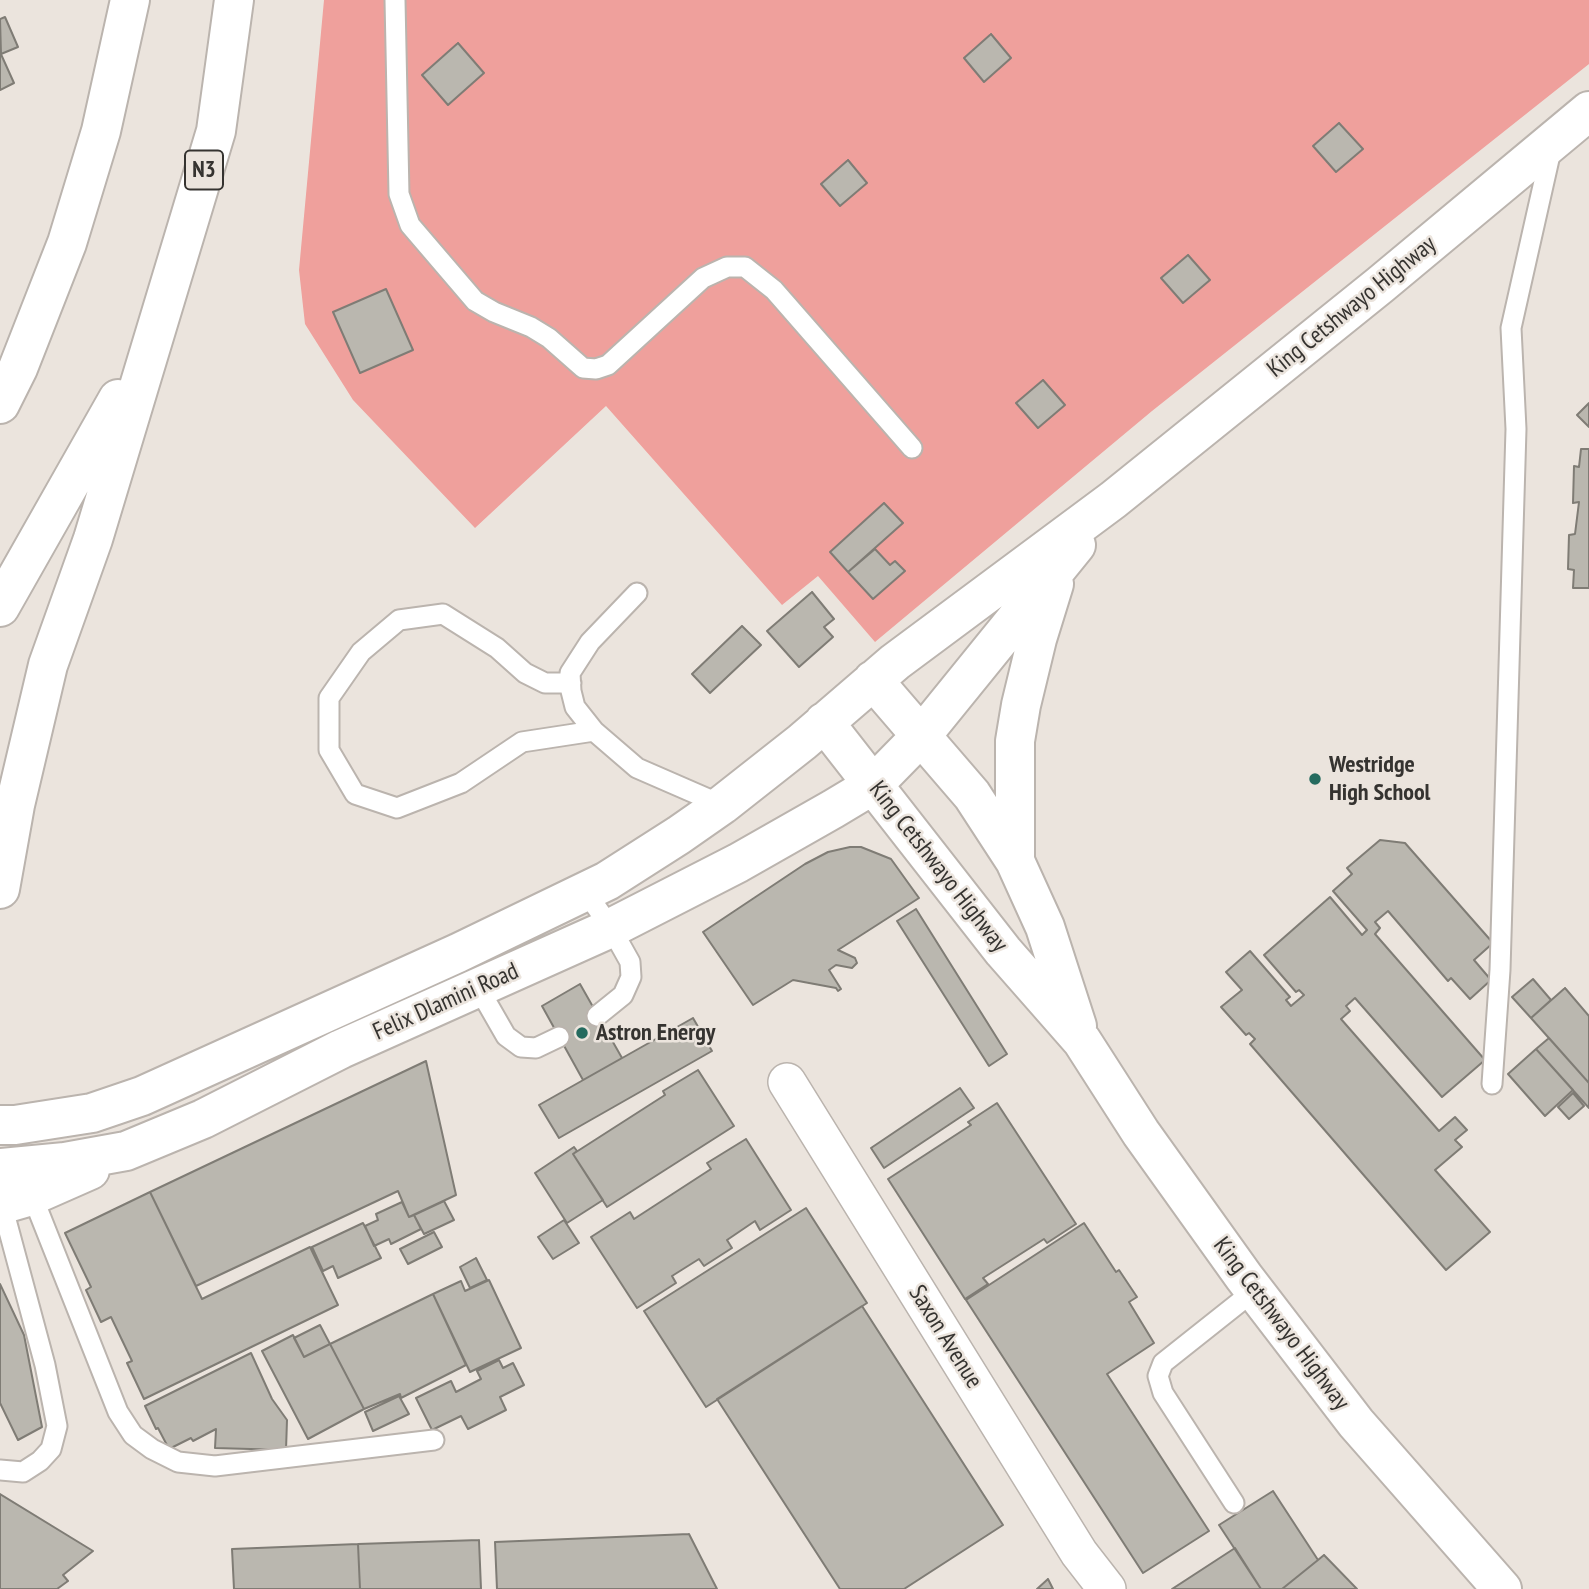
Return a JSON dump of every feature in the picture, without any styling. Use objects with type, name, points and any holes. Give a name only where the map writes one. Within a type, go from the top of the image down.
[{"type":"main road","points":[[0,404],[18,368],[67,243],[101,131],[130,0]]},
{"type":"main road","name":"N3","points":[[0,607],[153,336],[216,131],[234,0]]},
{"type":"main road","name":"King Cetshwayo Highway","points":[[1082,1041],[1045,927],[1015,861],[972,795],[873,680],[1113,500],[1589,111]]},
{"type":"main road","points":[[0,889],[15,805],[48,665],[93,540],[153,336]]},
{"type":"main road","name":"King Cetshwayo Highway","points":[[922,735],[1113,500]]},
{"type":"main road","points":[[1015,861],[1015,741],[1037,639],[1060,565]]},
{"type":"main road","name":"Felix Dlamini Road","points":[[0,1125],[92,1112],[142,1096],[458,953],[607,881],[723,804],[873,680]]},
{"type":"main road","name":"King Cetshwayo Highway","points":[[824,722],[1003,951],[1082,1041],[1140,1133],[1356,1423],[1502,1589]]},
{"type":"main road","name":"Felix Dlamini Road","points":[[12,1188],[76,1177],[203,1119],[341,1049],[611,928],[738,863],[873,785],[922,735]]},
{"type":"street","name":"Saxon Avenue","points":[[787,1082],[1079,1553],[1107,1589]]},
{"type":"lane","points":[[396,0],[399,194],[410,225],[475,301],[550,338],[583,368],[596,369],[608,365],[703,278],[727,267],[745,267],[774,290],[912,448]]},
{"type":"lane","points":[[1492,1084],[1500,970],[1516,429],[1511,328],[1553,141]]},
{"type":"lane","points":[[636,593],[590,642],[570,673],[575,707],[594,732],[637,768],[723,804]]},
{"type":"lane","points":[[571,683],[545,683],[525,673],[497,648],[443,614],[399,620],[360,652],[328,698],[329,750],[355,794],[397,808],[461,783],[522,742],[594,732]]},
{"type":"lane","points":[[585,891],[611,928],[630,962],[631,977],[623,995],[597,1016]]},
{"type":"lane","points":[[458,953],[506,1036],[521,1047],[536,1048],[559,1037]]},
{"type":"lane","points":[[12,1188],[118,1412],[133,1435],[152,1449],[178,1462],[215,1465],[434,1440]]},
{"type":"lane","points":[[0,1470],[23,1472],[40,1461],[51,1449],[57,1426],[12,1188]]},
{"type":"lane","points":[[1234,1503],[1163,1393],[1158,1376],[1163,1363],[1255,1290]]},
{"type":"shaded area","points":[[324,0],[1589,0],[1589,64],[1152,411],[875,642],[818,576],[782,605],[606,406],[475,528],[353,400],[305,324],[299,270]]},
{"type":"building","points":[[5,17],[18,47],[1,54],[0,19]]},
{"type":"building","points":[[991,34],[1011,58],[984,82],[964,58]]},
{"type":"building","points":[[458,43],[484,73],[448,105],[422,75]]},
{"type":"building","points":[[0,52],[14,83],[0,90]]},
{"type":"building","points":[[1339,123],[1363,149],[1336,172],[1313,146]]},
{"type":"building","points":[[848,160],[867,183],[840,206],[821,184]]},
{"type":"building","points":[[1188,255],[1210,280],[1183,303],[1161,278]]},
{"type":"building","points":[[386,289],[413,350],[360,373],[333,312]]},
{"type":"building","points":[[1043,380],[1065,405],[1038,428],[1016,403]]},
{"type":"building","points":[[1589,403],[1589,427],[1577,415]]},
{"type":"building","points":[[1581,449],[1589,449],[1589,588],[1573,588],[1574,570],[1568,569],[1569,535],[1575,534],[1579,502],[1573,503],[1574,466],[1579,467]]},
{"type":"building","points":[[884,503],[903,523],[848,572],[830,552]]},
{"type":"building","points":[[875,549],[890,565],[895,561],[905,571],[873,599],[848,572]]},
{"type":"building","points":[[812,592],[834,619],[824,627],[833,637],[799,667],[767,631]]},
{"type":"building","points":[[742,626],[761,645],[710,693],[692,674]]},
{"type":"building","points":[[1380,840],[1405,843],[1493,943],[1474,960],[1491,980],[1470,999],[1451,978],[1448,981],[1388,911],[1375,922],[1380,928],[1375,934],[1485,1060],[1442,1097],[1355,998],[1346,1006],[1350,1011],[1341,1019],[1439,1131],[1455,1117],[1467,1130],[1455,1140],[1462,1147],[1435,1170],[1490,1232],[1446,1270],[1250,1044],[1255,1039],[1249,1033],[1246,1035],[1221,1007],[1242,990],[1226,972],[1250,951],[1290,997],[1286,1000],[1291,1006],[1304,995],[1299,990],[1296,992],[1264,955],[1330,897],[1362,935],[1367,930],[1333,891],[1352,874],[1347,868]]},
{"type":"building","points":[[861,847],[891,859],[919,898],[838,950],[855,958],[857,963],[852,968],[836,965],[829,970],[841,989],[838,991],[836,988],[793,980],[753,1005],[703,932],[805,864],[828,852]]},
{"type":"building","points":[[916,909],[1007,1054],[989,1066],[897,921]]},
{"type":"building","points":[[1533,979],[1551,1000],[1531,1018],[1512,997]]},
{"type":"building","points":[[580,984],[622,1058],[583,1080],[542,1006]]},
{"type":"building","points":[[1565,988],[1589,1016],[1589,1083],[1531,1018]]},
{"type":"building","points":[[693,1018],[712,1051],[559,1138],[539,1105]]},
{"type":"building","points":[[1549,1038],[1589,1083],[1589,1108],[1536,1049]]},
{"type":"building","points":[[1536,1049],[1573,1090],[1545,1116],[1508,1074]]},
{"type":"building","points":[[426,1061],[456,1195],[409,1217],[398,1191],[196,1286],[150,1192]]},
{"type":"building","points":[[698,1070],[734,1126],[607,1207],[573,1154],[665,1095],[663,1091]]},
{"type":"building","points":[[960,1088],[974,1108],[884,1168],[871,1148]]},
{"type":"building","points":[[1573,1093],[1584,1106],[1569,1119],[1558,1107]]},
{"type":"building","points":[[997,1103],[1076,1224],[1047,1243],[1044,1239],[983,1278],[988,1284],[965,1299],[888,1179],[971,1125],[968,1122]]},
{"type":"building","points":[[746,1139],[791,1210],[760,1230],[755,1221],[727,1240],[732,1248],[704,1266],[699,1259],[672,1276],[676,1283],[637,1308],[591,1237],[630,1212],[634,1219],[711,1169],[707,1163]]},
{"type":"building","points":[[574,1147],[577,1151],[573,1154],[603,1200],[567,1223],[535,1173]]},
{"type":"building","points":[[150,1192],[202,1299],[310,1247],[338,1305],[144,1399],[127,1363],[132,1361],[111,1317],[101,1322],[86,1290],[91,1287],[65,1233]]},
{"type":"building","points":[[444,1201],[454,1220],[424,1234],[414,1215]]},
{"type":"building","points":[[402,1202],[409,1217],[414,1215],[421,1229],[391,1244],[389,1239],[374,1246],[365,1226],[378,1220],[376,1214]]},
{"type":"building","points":[[806,1208],[867,1303],[706,1407],[644,1311]]},
{"type":"building","points":[[564,1220],[579,1243],[553,1259],[538,1237]]},
{"type":"building","points":[[363,1223],[381,1258],[338,1278],[333,1266],[323,1271],[312,1247]]},
{"type":"building","points":[[1084,1223],[1116,1272],[1119,1270],[1137,1297],[1129,1302],[1154,1343],[1107,1374],[1209,1531],[1143,1573],[966,1300]]},
{"type":"building","points":[[434,1232],[442,1247],[408,1264],[400,1249]]},
{"type":"building","points":[[476,1258],[487,1280],[470,1288],[460,1267]]},
{"type":"building","points":[[489,1280],[521,1348],[470,1372],[433,1294],[461,1281],[465,1291]]},
{"type":"building","points":[[0,1284],[24,1335],[42,1427],[18,1440],[0,1403]]},
{"type":"building","points":[[433,1294],[466,1365],[401,1398],[400,1394],[364,1409],[330,1344]]},
{"type":"building","points":[[862,1306],[1003,1525],[904,1589],[840,1589],[717,1399]]},
{"type":"building","points":[[320,1325],[330,1344],[304,1357],[294,1338]]},
{"type":"building","points":[[293,1335],[304,1357],[330,1344],[364,1409],[308,1439],[262,1351]]},
{"type":"building","points":[[251,1353],[272,1399],[287,1420],[286,1450],[215,1448],[216,1429],[169,1449],[145,1406]]},
{"type":"building","points":[[499,1360],[503,1368],[513,1363],[524,1385],[500,1397],[506,1410],[468,1429],[461,1416],[432,1430],[416,1398],[451,1381],[456,1392],[481,1379],[477,1371]]},
{"type":"building","points":[[399,1396],[409,1414],[373,1431],[365,1412]]},
{"type":"building","points":[[1273,1491],[1318,1560],[1282,1589],[1261,1589],[1219,1525]]},
{"type":"building","points":[[0,1494],[93,1551],[63,1575],[68,1581],[57,1589],[0,1589]]},
{"type":"building","points":[[689,1534],[717,1589],[497,1589],[495,1542]]},
{"type":"building","points":[[479,1540],[481,1589],[360,1589],[358,1544]]},
{"type":"building","points":[[358,1544],[360,1589],[234,1589],[232,1549]]},
{"type":"building","points":[[1235,1548],[1261,1589],[1172,1589]]},
{"type":"building","points":[[1324,1555],[1357,1589],[1282,1589],[1318,1560]]},
{"type":"building","points":[[1048,1579],[1053,1589],[1037,1589]]},
{"type":"place","name":"Westridge High School","points":[[1315,779]]},
{"type":"place","name":"Astron Energy","points":[[582,1033]]}]
